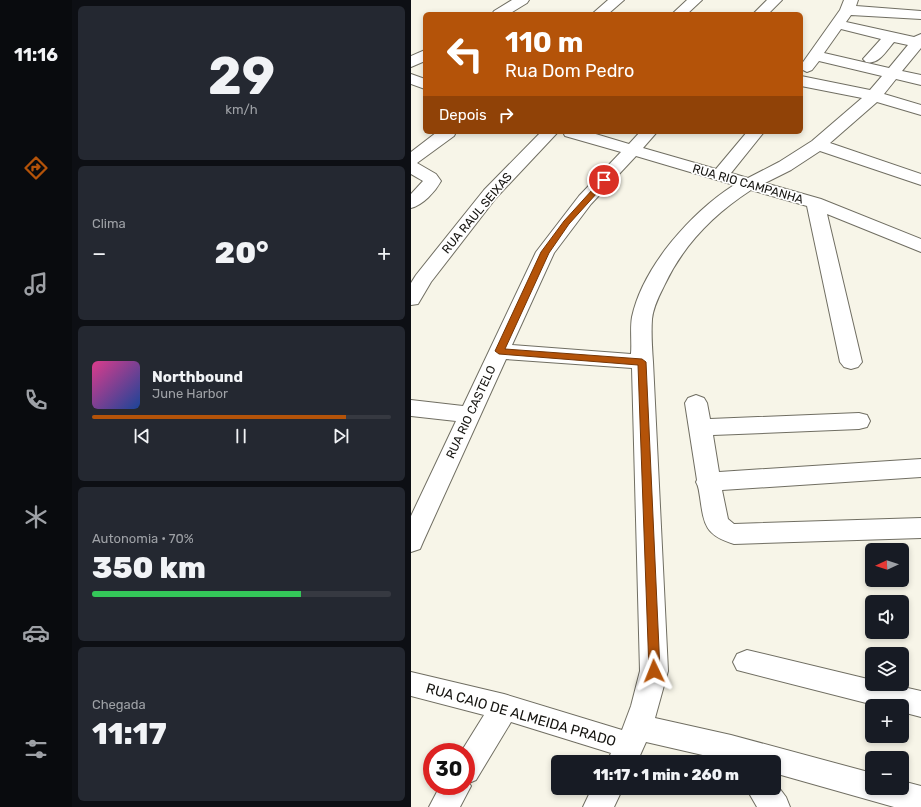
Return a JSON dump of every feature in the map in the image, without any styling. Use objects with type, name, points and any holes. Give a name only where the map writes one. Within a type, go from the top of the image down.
[{"type":"street","points":[[502,12],[522,0]]},
{"type":"street","points":[[602,12],[617,0]]},
{"type":"street","points":[[681,12],[695,0]]},
{"type":"street","points":[[762,12],[775,0]]},
{"type":"street","points":[[803,71],[849,5],[921,15]]},
{"type":"street","points":[[837,24],[891,37],[920,41]]},
{"type":"street","points":[[871,59],[891,37]]},
{"type":"street","points":[[630,745],[649,697],[654,671],[642,362],[642,318],[650,294],[664,266],[680,243],[702,219],[728,197],[748,184],[769,175],[818,145],[874,96],[920,41]]},
{"type":"street","points":[[411,62],[423,55]]},
{"type":"street","points":[[815,56],[921,80]]},
{"type":"street","points":[[411,79],[423,83]]},
{"type":"street","points":[[803,81],[874,96],[921,110]]},
{"type":"street","points":[[411,160],[445,134]]},
{"type":"street","name":"RUA RAUL SEIXAS","points":[[411,299],[417,277],[490,194],[548,134]]},
{"type":"street","name":"RUA RIO CAMPANHA","points":[[578,134],[815,203],[921,246]]},
{"type":"street","name":"RUA RIO CASTELO","points":[[411,542],[545,252],[585,200],[647,134]]},
{"type":"street","points":[[719,176],[755,134]]},
{"type":"street","points":[[818,145],[921,180]]},
{"type":"street","points":[[411,167],[430,178],[432,181],[429,187],[411,203]]},
{"type":"street","points":[[815,203],[851,362]]},
{"type":"street","points":[[499,351],[642,362]]},
{"type":"street","points":[[696,403],[708,482],[716,522],[719,527],[734,534],[921,528]]},
{"type":"street","points":[[411,408],[470,414]]},
{"type":"street","points":[[700,427],[859,421]]},
{"type":"street","points":[[708,482],[921,468]]},
{"type":"street","points":[[747,662],[921,704]]},
{"type":"street","name":"RUA CAIO DE ALMEIDA PRADO","points":[[411,684],[504,707],[630,745],[736,755]]},
{"type":"street","points":[[475,755],[504,707]]},
{"type":"street","name":"RUA CAIO DE ALMEIDA PRADO","points":[[781,766],[865,785]]},
{"type":"street","points":[[444,807],[451,795]]},
{"type":"street","points":[[598,807],[604,795]]},
{"type":"street","points":[[766,795],[775,807]]},
{"type":"street","points":[[902,795],[921,800]]},
{"type":"route","points":[[604,180],[585,200],[545,252],[499,351],[642,362],[654,671]]}]
